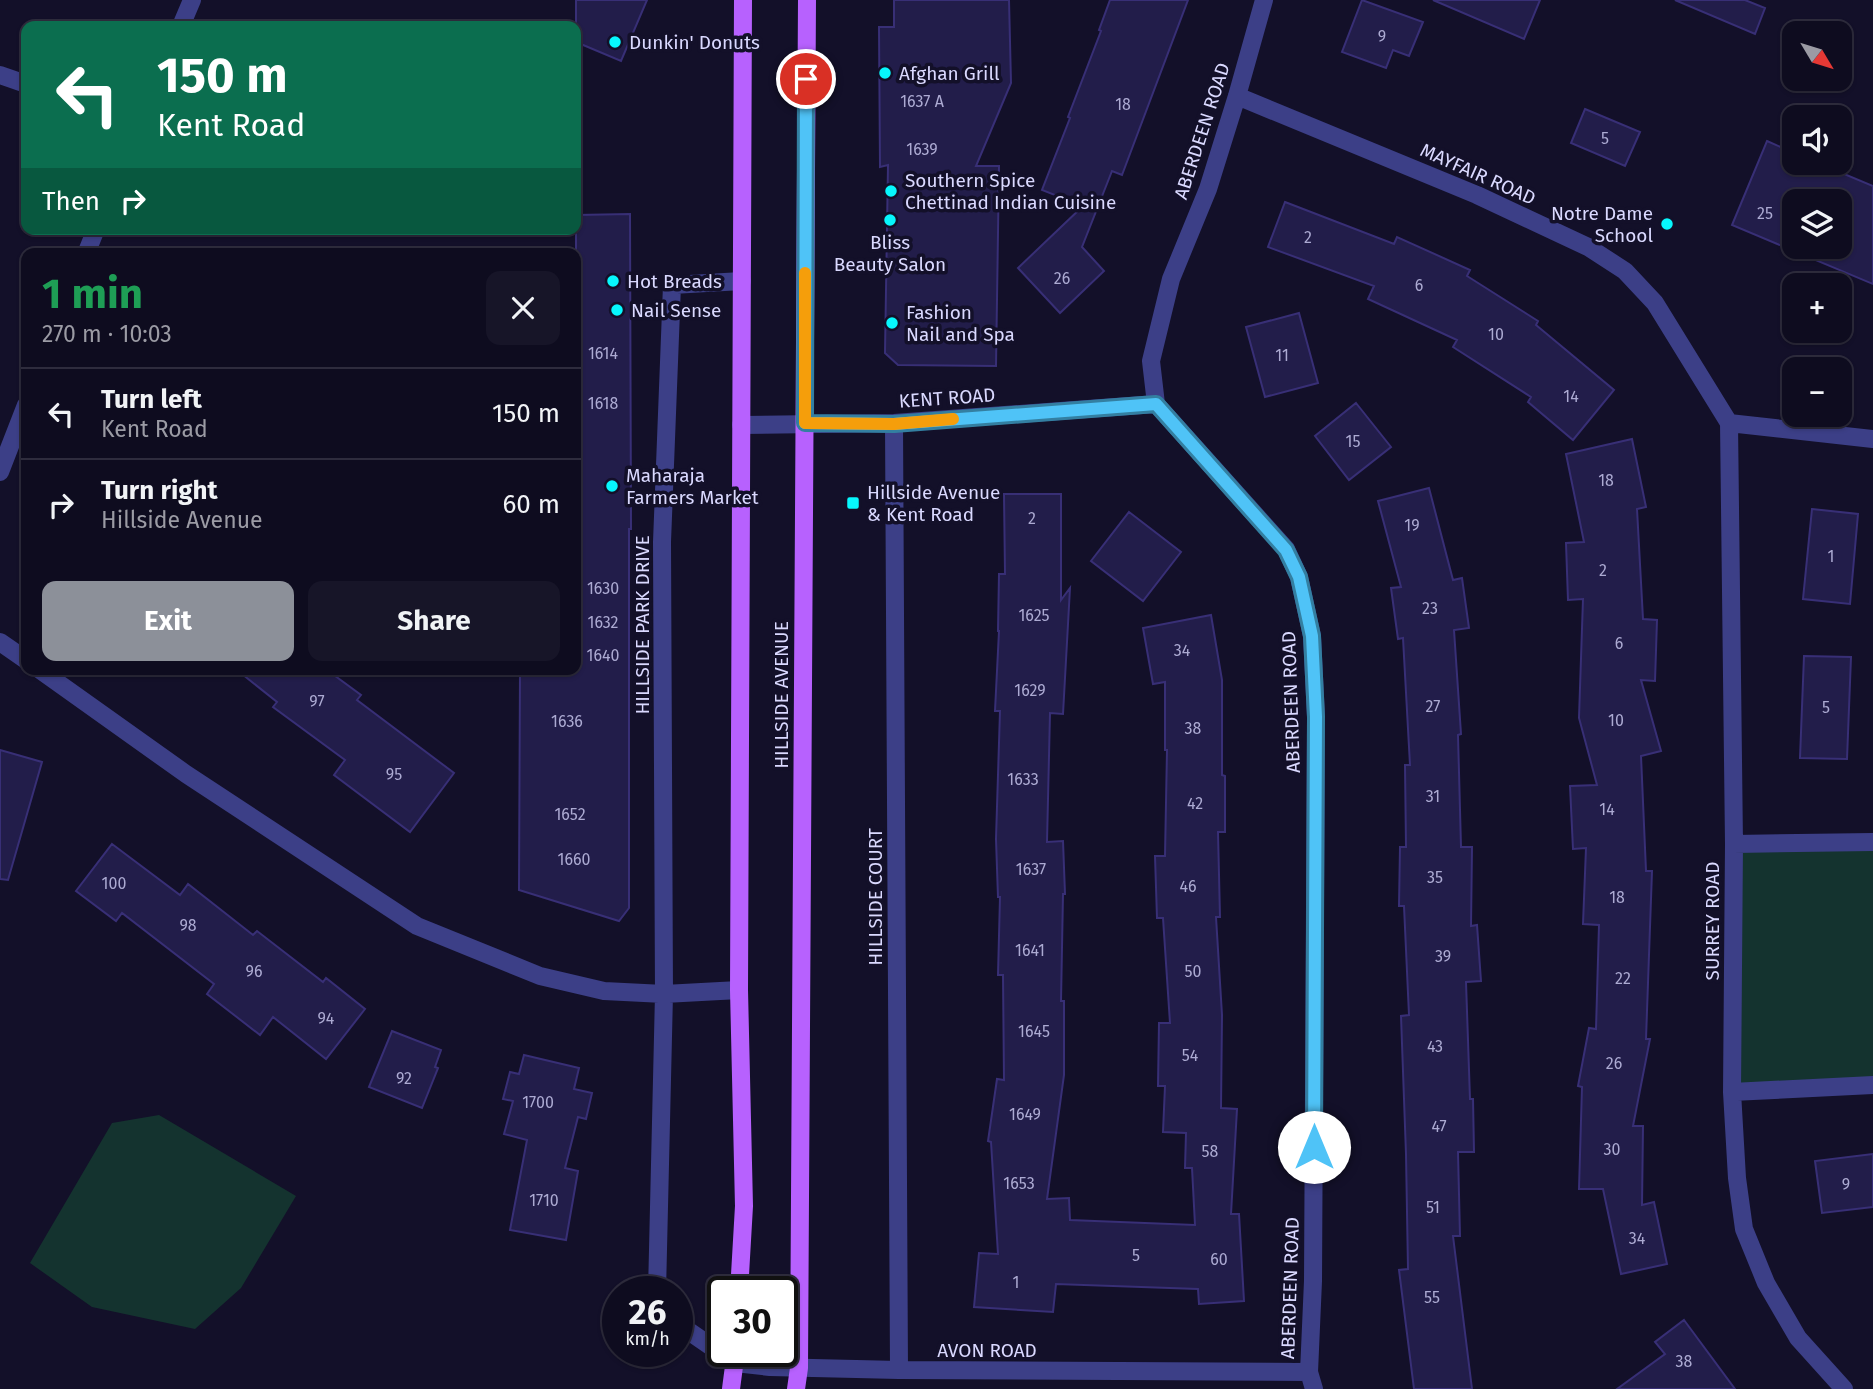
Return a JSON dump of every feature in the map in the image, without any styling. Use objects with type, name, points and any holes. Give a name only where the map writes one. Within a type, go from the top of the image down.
[{"type":"main road","name":"HILLSIDE AVENUE","points":[[740,1276],[744,1206],[739,990],[743,0]]},
{"type":"main road","name":"HILLSIDE AVENUE","points":[[796,1389],[799,1368],[807,0]]},
{"type":"main road","points":[[731,1389],[734,1367]]},
{"type":"street","points":[[183,21],[192,0]]},
{"type":"street","name":"ABERDEEN ROAD","points":[[1264,0],[1208,189],[1171,279],[1151,361],[1156,404],[1286,550],[1299,577],[1312,636],[1316,717],[1312,1381]]},
{"type":"street","points":[[0,75],[21,82]]},
{"type":"street","name":"MAYFAIR ROAD","points":[[1237,96],[1476,195],[1588,247],[1625,271],[1655,303],[1729,423]]},
{"type":"street","name":"HILLSIDE PARK DRIVE","points":[[657,1276],[664,993],[662,542],[672,285],[742,281]]},
{"type":"street","name":"KENT ROAD","points":[[741,425],[894,424],[1156,404]]},
{"type":"street","points":[[0,471],[21,418]]},
{"type":"street","points":[[1729,423],[1873,439]]},
{"type":"street","name":"SURREY ROAD","points":[[1729,423],[1734,844],[1732,1092],[1737,1178],[1745,1228],[1766,1283],[1798,1338],[1844,1389]]},
{"type":"street","name":"HILLSIDE COURT","points":[[894,424],[899,1370]]},
{"type":"street","points":[[0,642],[21,657]]},
{"type":"street","points":[[47,675],[186,774],[417,926],[540,976],[604,990],[664,993],[739,990]]},
{"type":"street","points":[[1734,844],[1873,842]]},
{"type":"street","points":[[1732,1092],[1873,1085]]},
{"type":"street","name":"AVON ROAD","points":[[770,1367],[1312,1381]]},
{"type":"green space","points":[[1873,842],[1873,1085],[1732,1092],[1734,844]]},
{"type":"green space","points":[[159,1115],[296,1196],[241,1288],[195,1329],[92,1307],[30,1263],[112,1123]]},
{"type":"building","points":[[576,0],[647,0],[621,61],[581,44],[581,21],[576,21]]},
{"type":"building","points":[[894,0],[1009,0],[1011,83],[976,166],[999,166],[996,366],[898,365],[885,353],[888,165],[880,167],[879,27],[894,27]]},
{"type":"building","points":[[1110,0],[1188,0],[1122,175],[1112,171],[1082,247],[1104,271],[1060,313],[1018,268],[1083,206],[1042,190],[1070,118],[1068,117]]},
{"type":"building","points":[[1362,0],[1423,22],[1409,56],[1393,50],[1386,68],[1342,52]]},
{"type":"building","points":[[1433,0],[1540,0],[1524,39]]},
{"type":"building","points":[[1675,0],[1745,0],[1765,8],[1755,34]]},
{"type":"building","points":[[1585,109],[1640,132],[1625,166],[1571,143]]},
{"type":"building","points":[[1767,141],[1782,148],[1782,175],[1847,175],[1873,186],[1873,284],[1813,259],[1852,259],[1852,189],[1782,189],[1782,246],[1732,225]]},
{"type":"building","points":[[1285,202],[1394,244],[1397,237],[1470,270],[1467,276],[1538,321],[1536,325],[1614,390],[1573,440],[1528,402],[1531,397],[1453,347],[1457,340],[1368,299],[1374,286],[1268,247]]},
{"type":"building","points":[[630,214],[629,908],[619,921],[519,890],[520,675],[581,675],[581,248],[576,248],[576,235],[581,235],[581,215]]},
{"type":"building","points":[[1299,313],[1318,383],[1265,397],[1246,327]]},
{"type":"building","points":[[1356,403],[1391,447],[1349,480],[1315,436]]},
{"type":"building","points":[[1632,439],[1646,507],[1637,509],[1643,619],[1657,620],[1655,681],[1641,680],[1661,751],[1641,756],[1646,871],[1652,871],[1646,1039],[1650,1039],[1633,1126],[1643,1126],[1642,1205],[1654,1202],[1667,1264],[1621,1274],[1603,1189],[1579,1189],[1582,1087],[1578,1086],[1589,1028],[1596,1029],[1599,925],[1583,924],[1586,848],[1573,849],[1570,786],[1597,785],[1579,718],[1583,599],[1568,600],[1566,543],[1584,542],[1566,454]]},
{"type":"building","points":[[1429,488],[1453,580],[1462,578],[1469,628],[1454,630],[1461,734],[1458,735],[1461,847],[1472,847],[1471,926],[1477,925],[1481,981],[1466,982],[1474,1152],[1458,1152],[1460,1236],[1453,1236],[1472,1389],[1414,1389],[1399,1270],[1408,1269],[1401,1016],[1409,1015],[1404,906],[1399,906],[1400,847],[1406,847],[1405,765],[1410,765],[1403,638],[1398,639],[1391,588],[1401,587],[1378,501]]},
{"type":"building","points":[[1004,494],[1061,494],[1061,600],[1070,588],[1063,714],[1050,713],[1047,842],[1063,841],[1065,894],[1061,1001],[1064,1001],[1064,1075],[1047,1199],[1069,1198],[1070,1220],[1195,1225],[1192,1168],[1185,1168],[1186,1133],[1163,1132],[1165,1086],[1158,1086],[1159,1023],[1170,1023],[1163,918],[1157,918],[1155,856],[1165,856],[1165,682],[1153,684],[1143,628],[1211,615],[1222,680],[1222,775],[1225,776],[1225,832],[1218,832],[1220,917],[1216,917],[1222,1015],[1221,1108],[1237,1109],[1231,1214],[1239,1214],[1244,1301],[1199,1304],[1198,1289],[1056,1284],[1053,1312],[974,1307],[979,1253],[998,1254],[991,1142],[988,1141],[997,1079],[1004,1080],[1003,975],[998,975],[1000,897],[996,839],[1000,711],[995,711],[999,574],[1005,574]]},
{"type":"building","points":[[1812,509],[1858,514],[1850,604],[1803,599]]},
{"type":"building","points":[[1129,512],[1181,552],[1143,601],[1091,561]]},
{"type":"building","points":[[1804,656],[1851,657],[1847,759],[1800,758]]},
{"type":"building","points":[[243,675],[334,675],[361,695],[357,700],[454,773],[410,832],[334,775],[345,760],[273,707],[277,702]]},
{"type":"building","points":[[0,750],[42,762],[8,880],[0,879]]},
{"type":"building","points":[[112,844],[180,895],[188,884],[253,935],[257,931],[323,982],[326,978],[365,1009],[326,1059],[273,1017],[260,1035],[207,994],[214,984],[122,913],[116,921],[76,891]]},
{"type":"building","points":[[392,1031],[441,1050],[435,1067],[438,1068],[422,1108],[369,1087]]},
{"type":"building","points":[[524,1055],[579,1068],[574,1089],[592,1093],[586,1119],[578,1117],[565,1168],[578,1171],[566,1240],[510,1230],[527,1140],[504,1134],[513,1101],[503,1099],[510,1072],[519,1074]]},
{"type":"building","points":[[1873,1154],[1873,1207],[1822,1213],[1815,1161]]},
{"type":"building","points":[[1684,1320],[1735,1389],[1617,1389],[1665,1354],[1655,1342]]},
{"type":"slow traffic","points":[[805,273],[805,423],[894,424],[953,419]]},
{"type":"place","name":"Dunkin' Donuts","points":[[615,42]]},
{"type":"place","name":"Afghan Grill","points":[[885,73]]},
{"type":"place","name":"Southern Spice Chettinad Indian Cuisine","points":[[891,191]]},
{"type":"place","name":"Bliss Beauty Salon","points":[[890,220]]},
{"type":"place","name":"Notre Dame School","points":[[1667,224]]},
{"type":"place","name":"Hot Breads","points":[[613,281]]},
{"type":"place","name":"Nail Sense","points":[[617,310]]},
{"type":"place","name":"Fashion Nail and Spa","points":[[892,323]]},
{"type":"place","name":"Maharaja Farmers Market","points":[[612,486]]},
{"type":"place","name":"Hillside Avenue & Kent Road","points":[[853,503]]},
{"type":"route","points":[[806,79],[805,423],[894,424],[1156,404],[1286,550],[1299,577],[1312,636],[1316,717],[1314,1147]]}]
